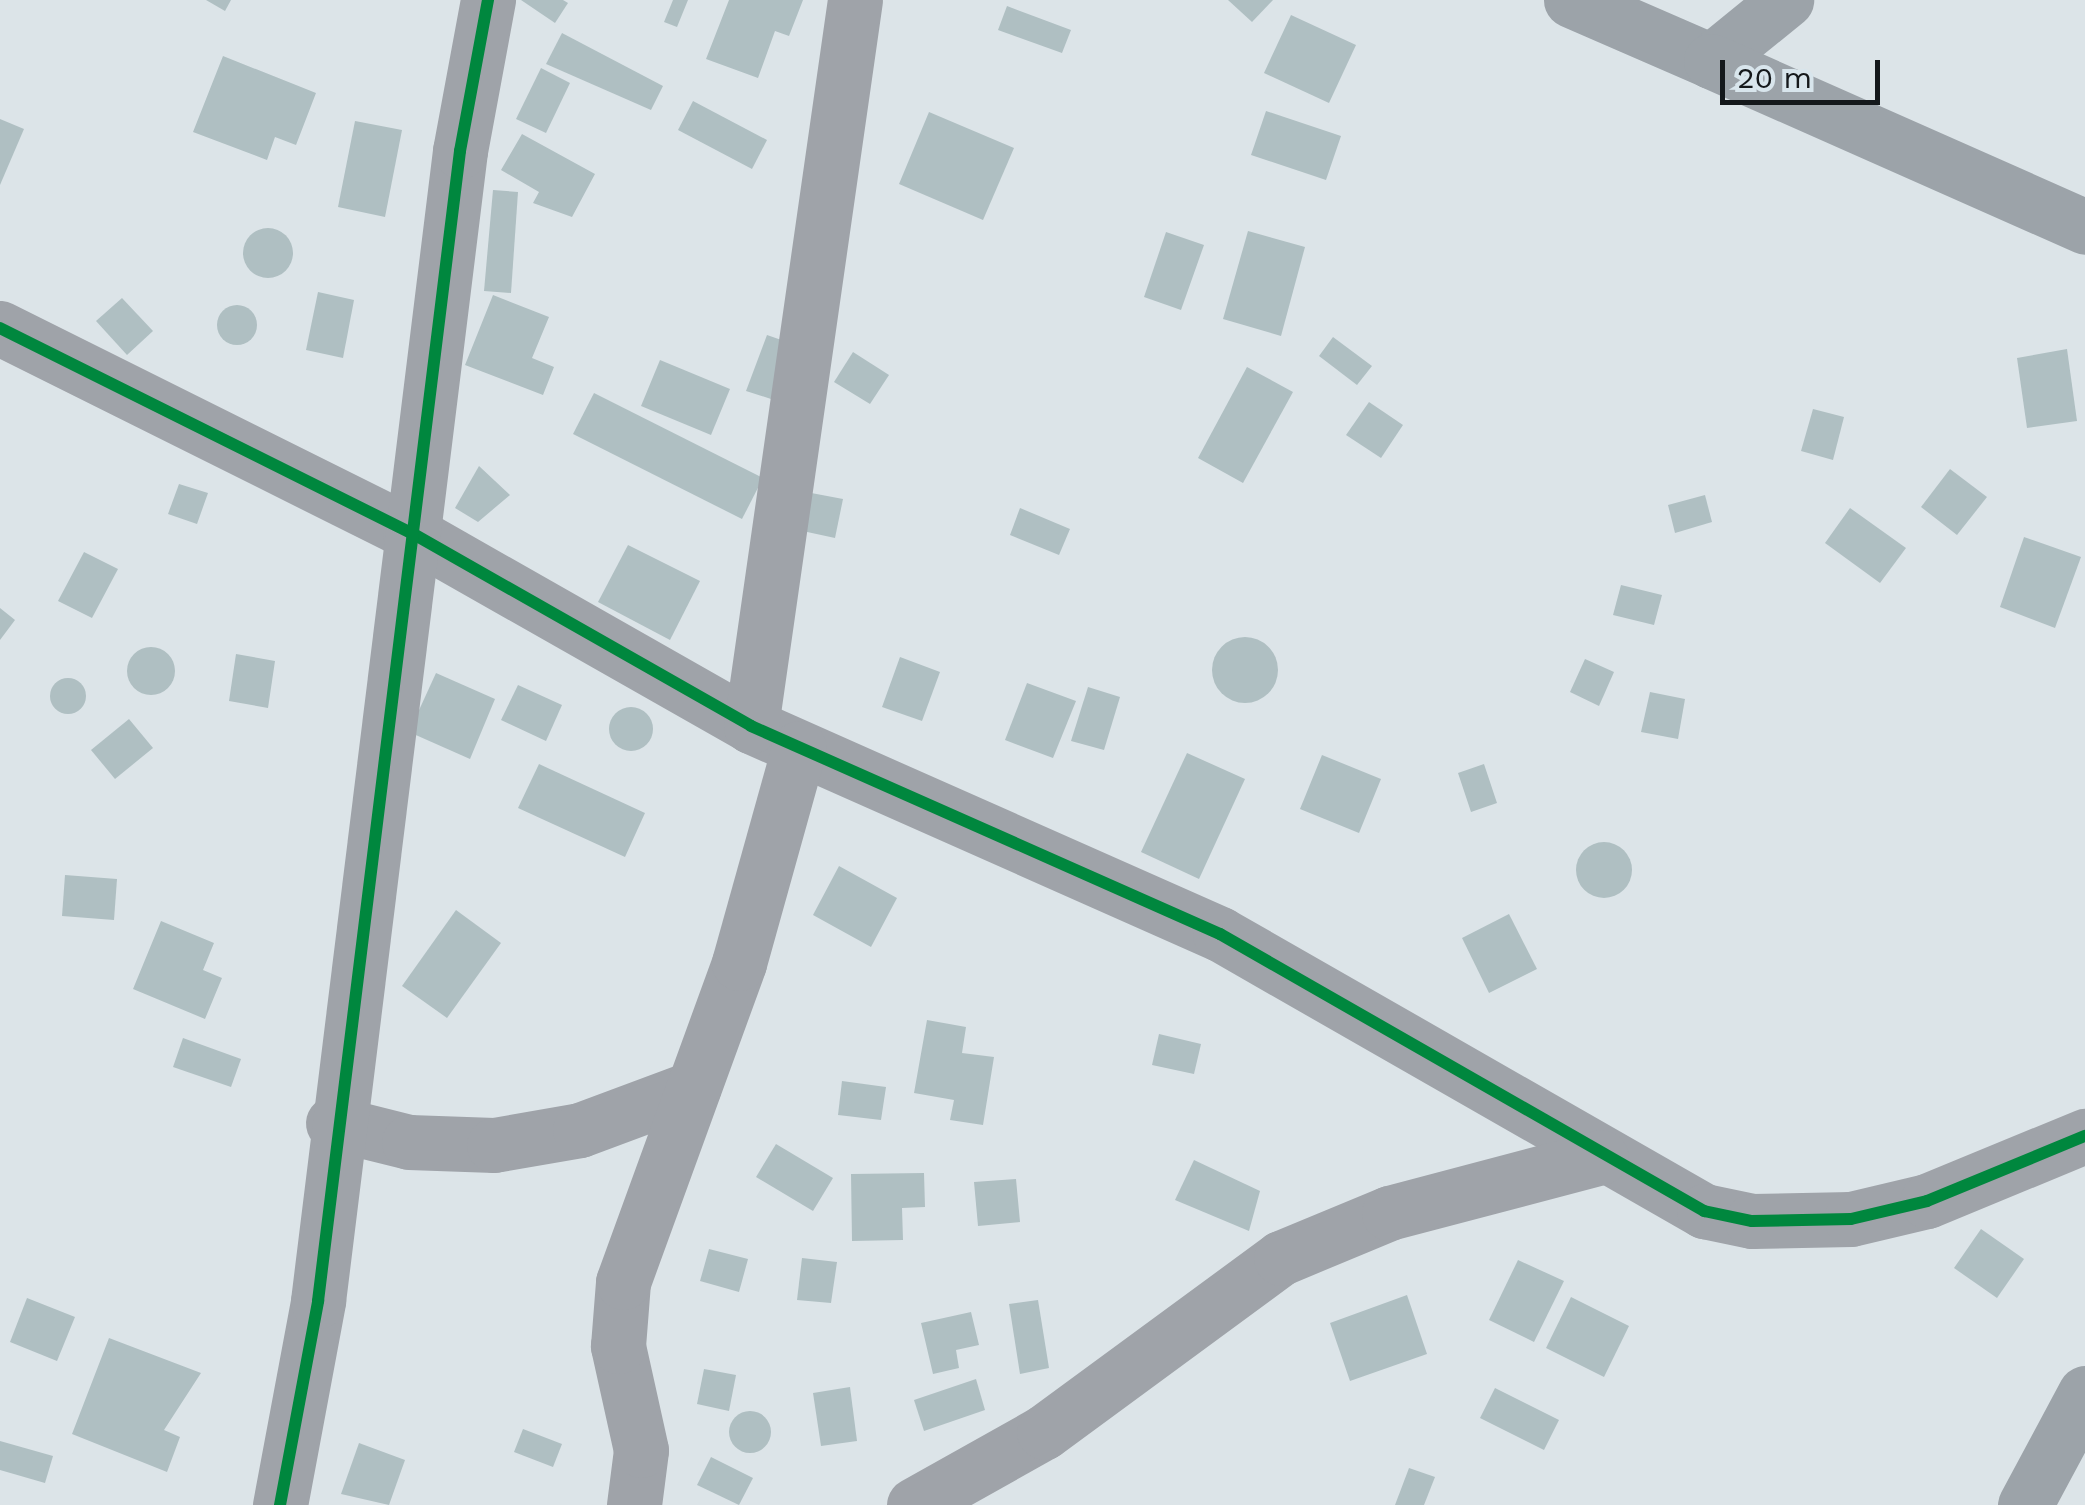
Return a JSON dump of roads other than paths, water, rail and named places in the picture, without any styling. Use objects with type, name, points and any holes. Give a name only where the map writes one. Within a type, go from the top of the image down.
[{"type":"street","points":[[280,1505],[318,1301],[333,1123],[410,532],[488,0]]},
{"type":"street","points":[[634,1505],[641,1450],[618,1346],[623,1282],[739,963],[775,737],[855,0]]},
{"type":"street","points":[[1572,0],[2085,228]]},
{"type":"street","points":[[1710,61],[1786,0]]},
{"type":"street","points":[[0,328],[410,532],[775,737],[1220,934],[1601,1157],[1704,1211],[1752,1221],[1851,1218],[1928,1201],[2085,1136]]},
{"type":"street","points":[[333,1123],[409,1142],[494,1145],[580,1130],[692,1088]]},
{"type":"street","points":[[914,1505],[1044,1432],[1281,1258],[1389,1212],[1601,1157]]},
{"type":"street","points":[[2025,1505],[2085,1392]]}]
